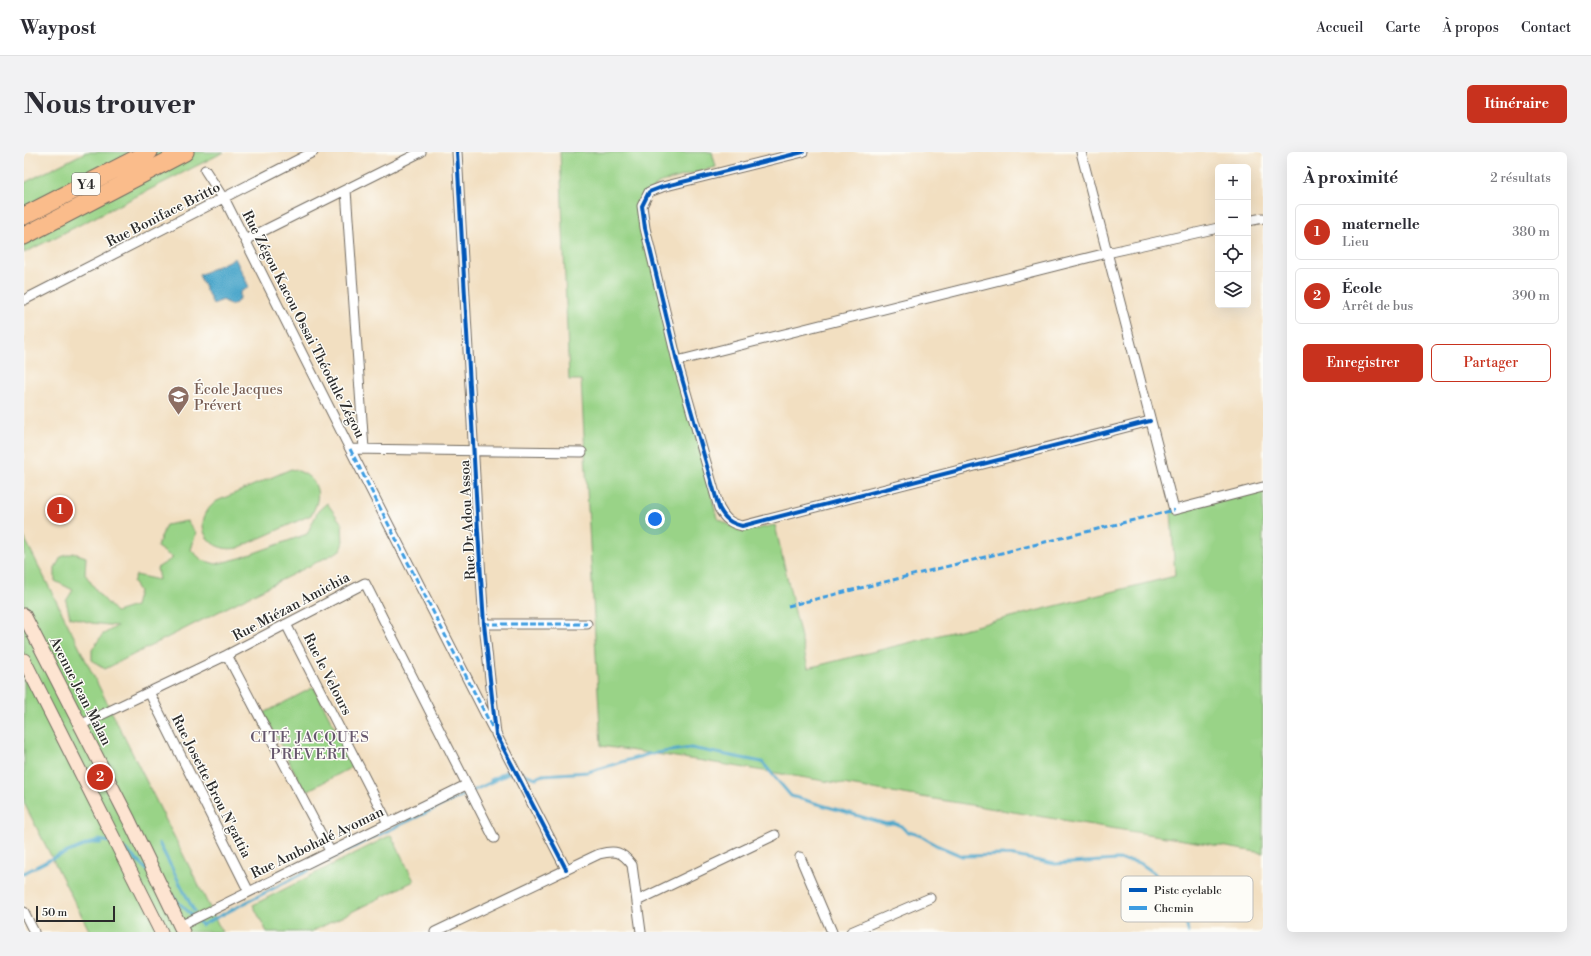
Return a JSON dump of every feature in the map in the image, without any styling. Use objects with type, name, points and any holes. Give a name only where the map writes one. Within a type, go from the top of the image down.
[{"type":"highway","name":"Y4","points":[[24,216],[149,152]]},
{"type":"highway","name":"Y4","points":[[24,236],[185,152]]},
{"type":"main road","name":"Avenue Jean Malan","points":[[24,615],[181,929]]},
{"type":"main road","points":[[24,660],[161,932]]},
{"type":"street","name":"Rue Boniface Britto","points":[[24,300],[314,152]]},
{"type":"street","points":[[245,240],[421,152]]},
{"type":"street","name":"Rue Dr Adou Assoa","points":[[458,152],[484,624],[496,734],[566,869]]},
{"type":"street","points":[[803,152],[662,186],[649,192],[642,206],[645,228],[677,361],[719,508],[724,518],[732,524],[742,526],[1150,421]]},
{"type":"street","points":[[1081,152],[1174,510],[1263,487]]},
{"type":"street","name":"Rue Zégou Kacou Ossai Théodule Zégou","points":[[205,170],[224,199],[350,449],[582,452]]},
{"type":"street","points":[[346,190],[364,450]]},
{"type":"street","points":[[1251,220],[1263,218]]},
{"type":"street","points":[[677,361],[1107,253],[1215,229]]},
{"type":"street","points":[[350,449],[496,734]]},
{"type":"street","name":"Rue Miézan Amichia","points":[[80,725],[227,655],[365,583],[494,838]]},
{"type":"street","name":"Rue le Velours","points":[[286,624],[388,823]]},
{"type":"street","points":[[484,624],[587,624]]},
{"type":"street","points":[[227,655],[330,851]]},
{"type":"street","name":"Rue Josette Brou N'gattia","points":[[149,692],[249,892]]},
{"type":"street","name":"Rue Ambohalé Ayoman","points":[[181,929],[249,892],[330,851],[466,785]]},
{"type":"street","points":[[637,901],[775,835]]},
{"type":"street","points":[[434,932],[444,930],[566,869],[611,850],[625,856],[632,865],[641,932]]},
{"type":"street","points":[[800,857],[832,932]]},
{"type":"street","points":[[851,932],[930,898]]},
{"type":"street","points":[[24,912],[34,932]]},
{"type":"green space","points":[[86,152],[224,152],[24,253],[24,183]]},
{"type":"green space","points":[[560,152],[712,152],[716,167],[658,183],[640,206],[717,518],[742,532],[775,525],[808,668],[1175,576],[1171,511],[1263,490],[1263,853],[703,761],[601,746],[581,380],[569,380]]},
{"type":"green space","points":[[291,469],[307,475],[316,486],[317,499],[311,515],[238,548],[217,546],[210,541],[205,534],[203,526],[204,517],[217,501]]},
{"type":"green space","points":[[327,503],[342,524],[343,545],[341,550],[105,669],[92,660],[92,650],[102,635],[117,626],[92,623],[70,617],[66,601],[73,590],[55,581],[55,568],[61,557],[74,553],[86,557],[85,574],[99,594],[116,612],[135,606],[139,591],[133,582],[136,575],[159,580],[157,568],[173,558],[157,547],[166,525],[187,521],[196,533],[191,550],[202,560],[216,564],[240,558],[307,534],[318,511]]},
{"type":"green space","points":[[24,537],[222,932],[90,932],[24,803]]},
{"type":"green space","points":[[314,687],[354,766],[305,792],[264,713]]},
{"type":"green space","points":[[391,835],[414,881],[311,932],[267,932],[253,905]]},
{"type":"water","points":[[235,258],[249,287],[240,292],[240,298],[236,303],[231,305],[223,300],[213,304],[199,275]]},
{"type":"waterway","points":[[170,894],[202,925],[368,840],[515,771],[536,778],[543,775],[588,772],[649,754],[691,748],[762,762],[791,796],[886,824],[894,823],[901,826],[906,831],[921,836],[936,845],[962,856],[1009,855],[1055,864],[1117,860],[1132,861],[1140,863],[1157,876]]},
{"type":"waterway","points":[[491,780],[509,770]]},
{"type":"waterway","points":[[24,873],[53,858],[98,840],[111,842]]},
{"type":"waterway","points":[[93,843],[101,843]]},
{"type":"waterway","points":[[159,843],[194,911]]},
{"type":"waterway","points":[[125,849],[148,871]]},
{"type":"waterway","points":[[1185,922],[1188,932]]},
{"type":"marked path","points":[[350,449],[492,727]]},
{"type":"marked path","points":[[788,606],[1174,510]]},
{"type":"marked path","points":[[484,624],[587,624]]},
{"type":"cycle path","points":[[457,152],[484,624],[496,734],[566,869]]},
{"type":"cycle path","points":[[803,152],[662,187],[649,192],[642,206],[645,228],[677,361],[719,508],[728,520],[742,526],[1150,421]]},
{"type":"place","name":"École Jacques Prévert","points":[[178,416]]},
{"type":"place","name":"maternelle","points":[[60,510]]},
{"type":"place","name":"École","points":[[100,777]]},
{"type":"district","name":"CITÉ JACQUES PRÉVERT","points":[[310,746]]}]
